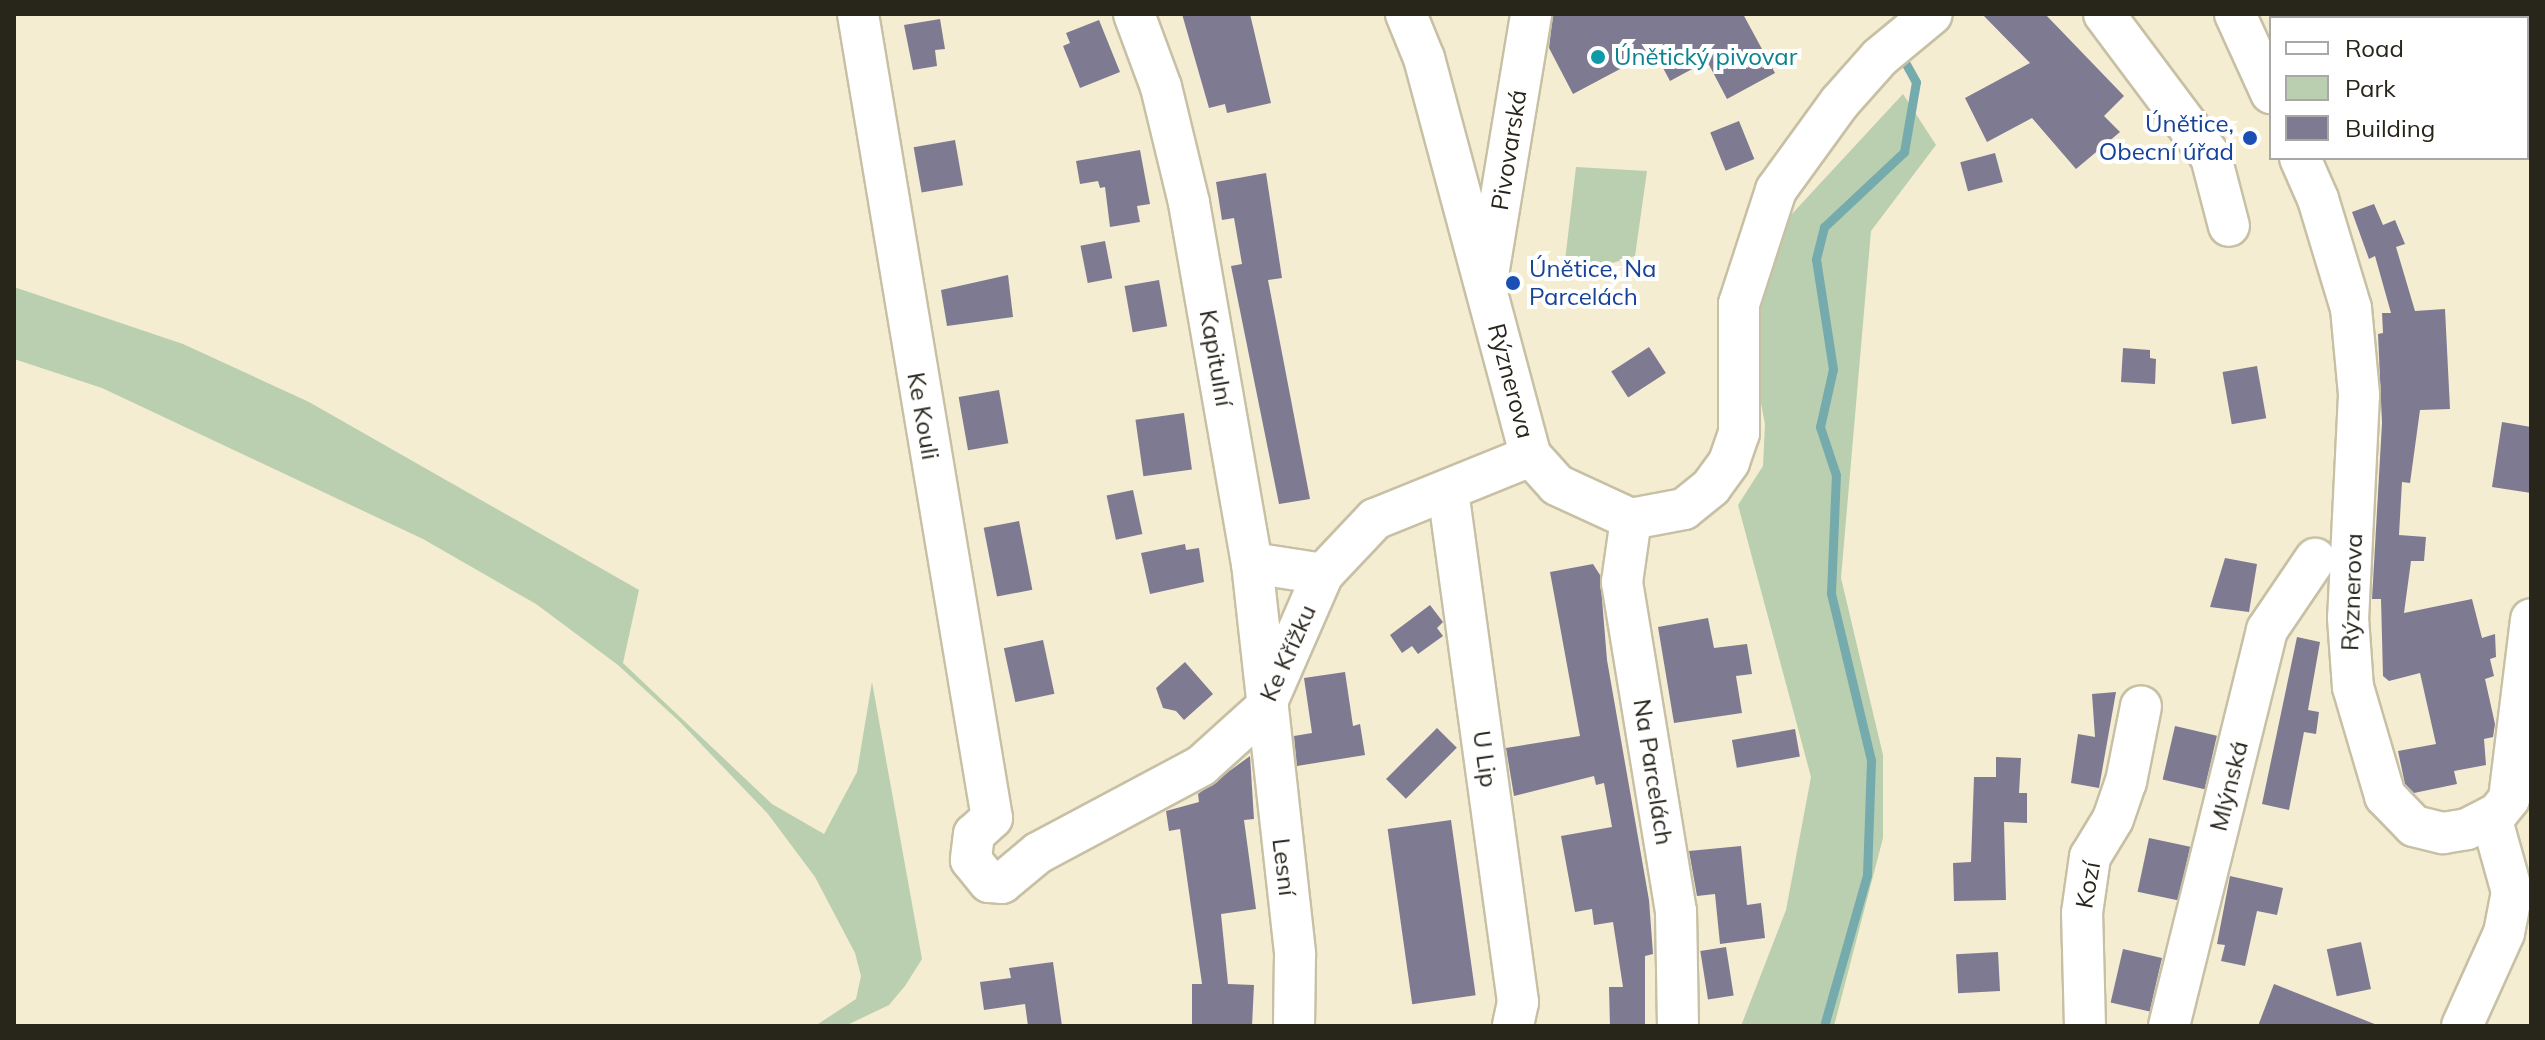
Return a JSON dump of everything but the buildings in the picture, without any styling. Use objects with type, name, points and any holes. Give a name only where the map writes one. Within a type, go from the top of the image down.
[{"type":"street","name":"Ke Kouli","points":[[858,14],[992,818],[974,834],[971,860],[978,875],[1002,883],[1038,853]]},
{"type":"street","name":"Kapitulní","points":[[1134,14],[1161,87],[1189,203],[1252,563],[1264,709]]},
{"type":"street","name":"Rýznerova","points":[[1406,14],[1424,58],[1531,456],[1557,485],[1631,519]]},
{"type":"street","name":"Pivovarská","points":[[1486,287],[1531,14]]},
{"type":"street","points":[[2104,14],[2211,157],[2229,226]]},
{"type":"street","points":[[2235,14],[2269,89]]},
{"type":"street","points":[[1631,519],[1684,509],[1711,487],[1729,462],[1739,433],[1739,304],[1753,250],[1776,190],[1840,102],[1880,57],[1926,15]]},
{"type":"street","name":"Rýznerova","points":[[2301,160],[2318,199],[2351,308],[2359,395],[2348,653],[2368,749],[2385,796],[2414,826],[2451,832],[2491,817]]},
{"type":"street","name":"Ke Křížku","points":[[1038,853],[1201,766],[1264,709],[1323,574],[1375,519],[1531,456]]},
{"type":"street","name":"U Lip","points":[[1448,491],[1518,1002],[1513,1026]]},
{"type":"street","name":"Na Parcelách","points":[[1631,519],[1622,582],[1676,911],[1678,1026]]},
{"type":"street","name":"Mlýnská","points":[[2169,1026],[2267,630],[2315,559]]},
{"type":"street","points":[[1252,563],[1323,574]]},
{"type":"street","points":[[2462,1026],[2504,933],[2512,892],[2491,817],[2513,789],[2531,619]]},
{"type":"street","name":"Kozí","points":[[2085,1026],[2082,913],[2090,857],[2113,819],[2126,782],[2141,706]]},
{"type":"street","name":"Lesní","points":[[1264,709],[1295,955],[1294,1026]]},
{"type":"green space","points":[[1903,94],[1936,145],[1871,231],[1841,578],[1883,755],[1883,838],[1834,1026],[1741,1026],[1786,910],[1811,777],[1738,505],[1763,466],[1765,424],[1750,346],[1772,256],[1790,216]]},
{"type":"green space","points":[[1576,167],[1647,171],[1635,256],[1563,278]]},
{"type":"green space","points":[[14,287],[183,344],[309,402],[639,590],[623,663],[772,804],[824,834],[857,772],[872,682],[922,959],[905,986],[889,1005],[845,1026],[815,1026],[856,999],[861,976],[855,953],[815,877],[768,814],[680,722],[618,665],[536,604],[423,539],[102,388],[14,359]]},
{"type":"waterway","points":[[1824,1026],[1867,875],[1871,760],[1831,593],[1836,475],[1820,427],[1833,369],[1816,259],[1824,227],[1904,152],[1916,82],[1901,55]]},
{"type":"place","name":"Únětický pivovar","points":[[1598,57]]},
{"type":"place","name":"Únětice, Obecní úřad","points":[[2250,138]]},
{"type":"place","name":"Únětice, Na Parcelách","points":[[1513,283]]}]
